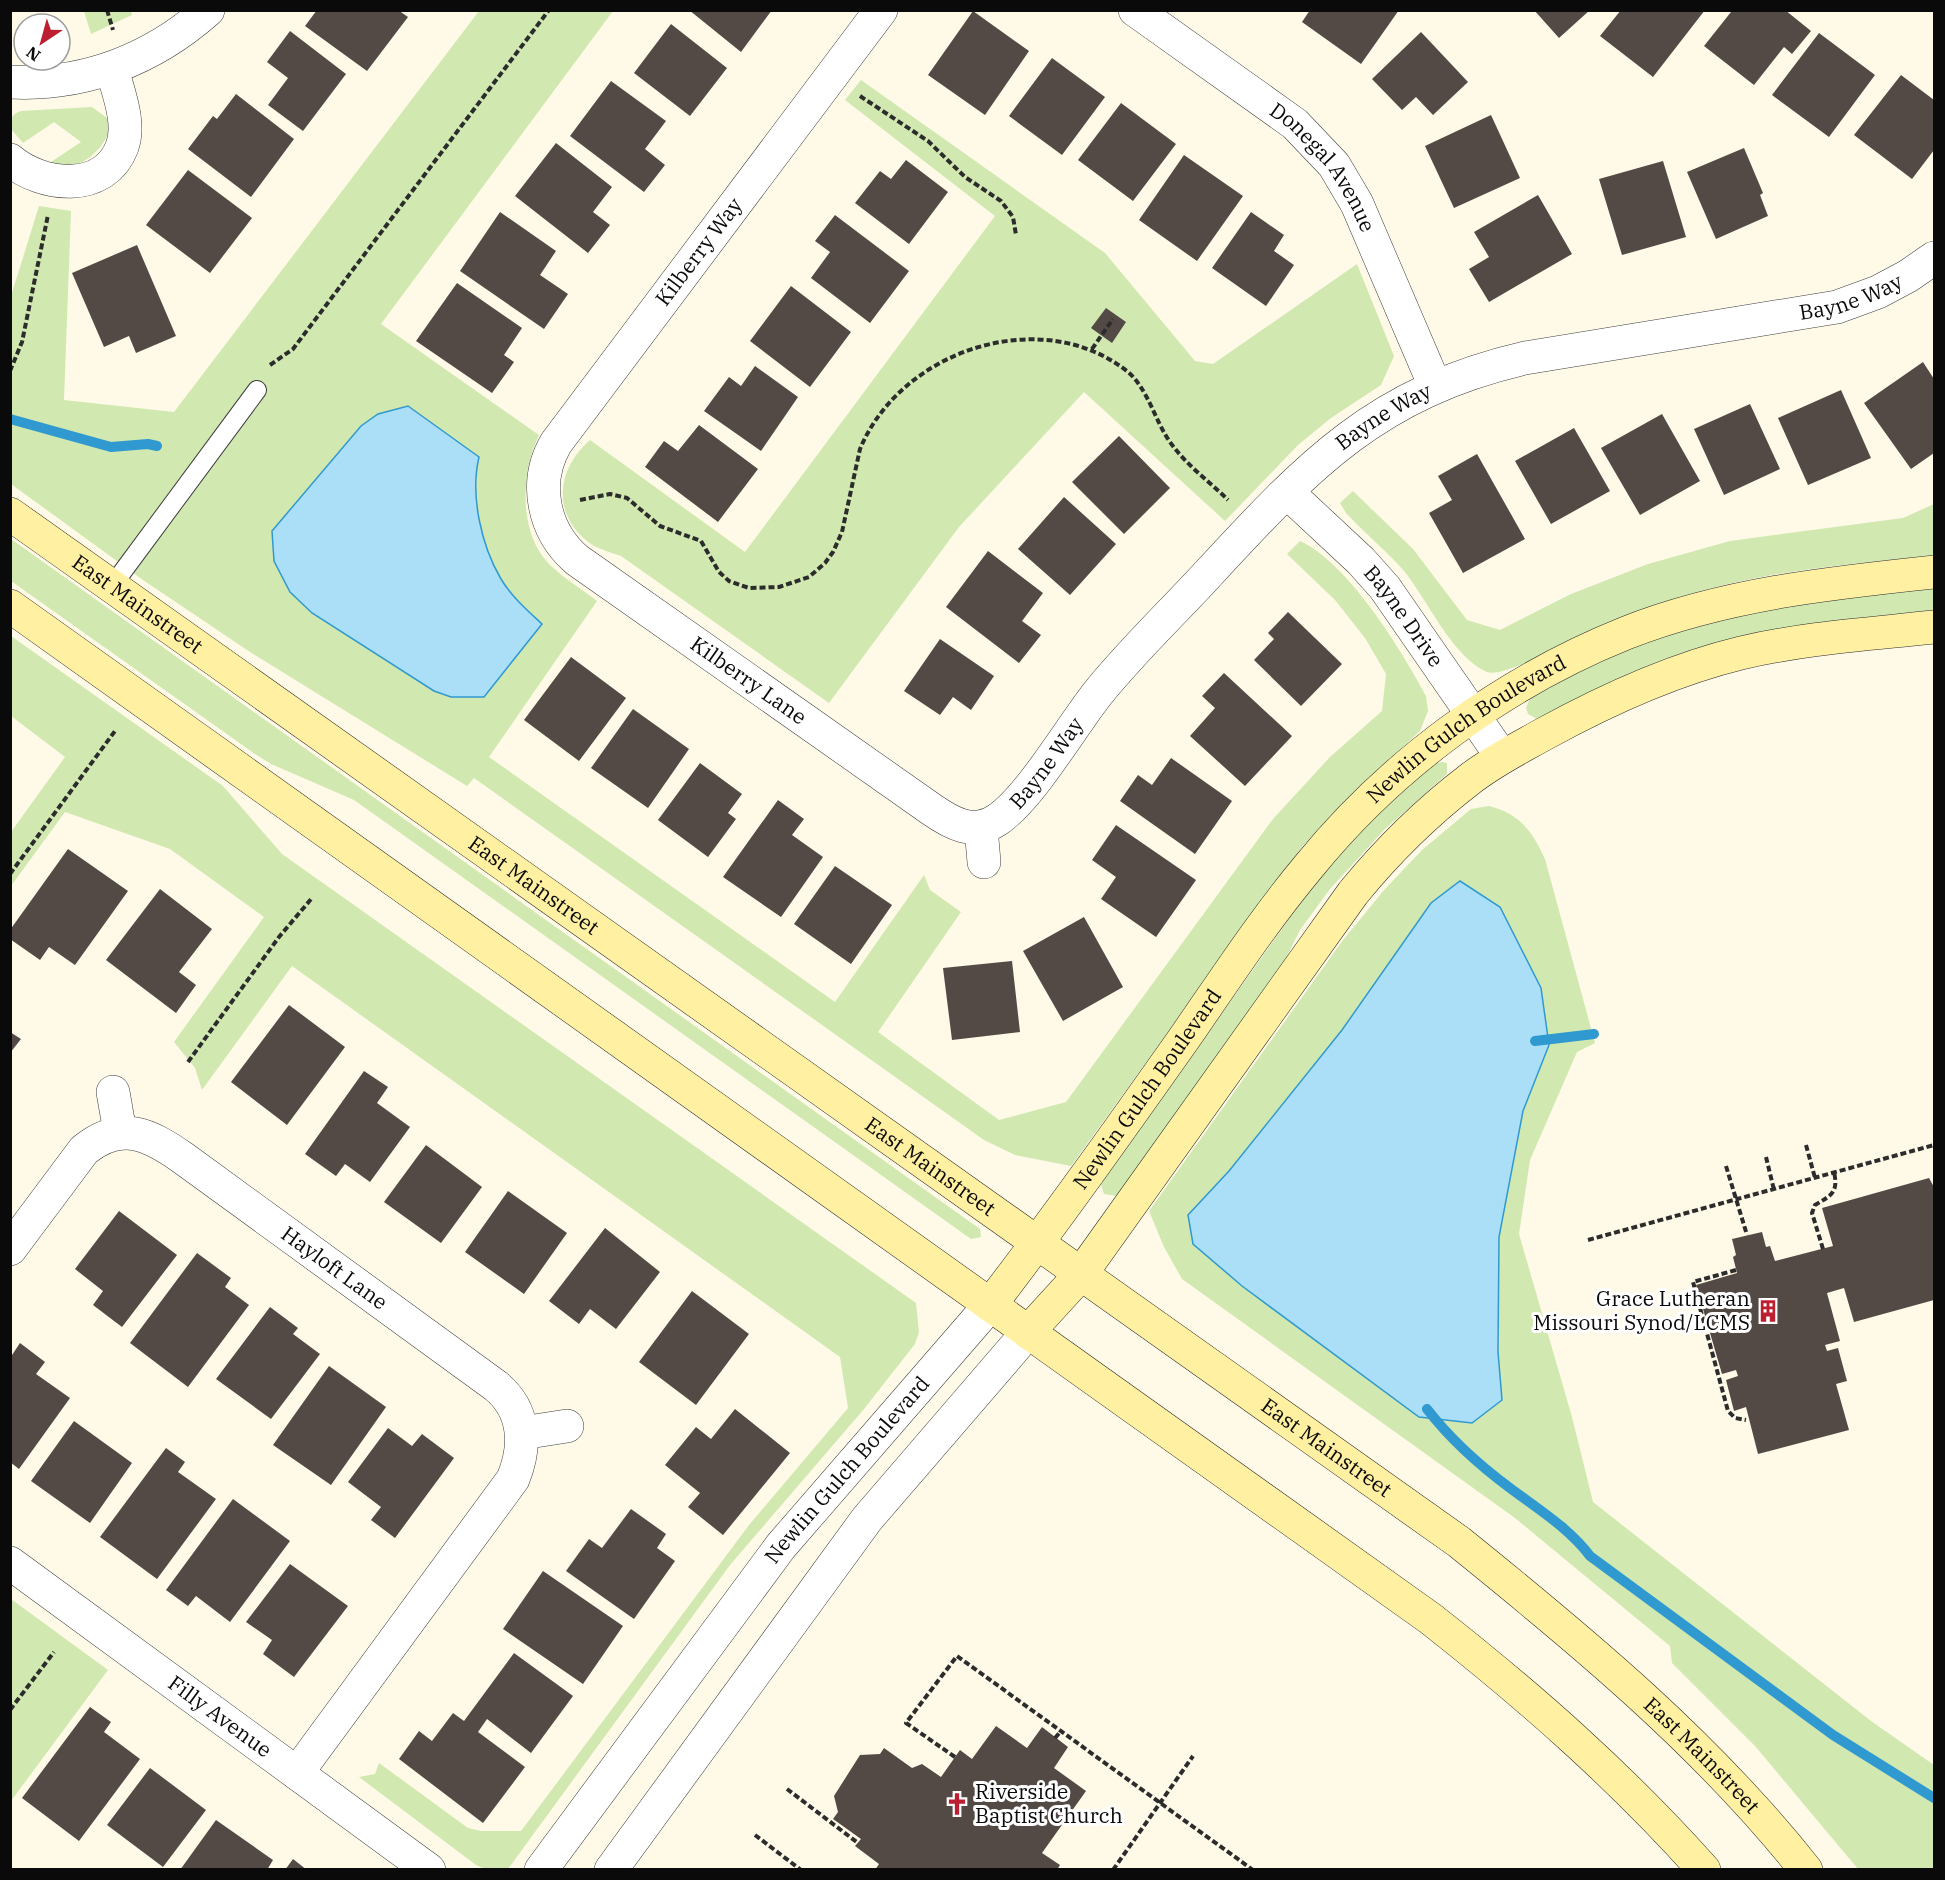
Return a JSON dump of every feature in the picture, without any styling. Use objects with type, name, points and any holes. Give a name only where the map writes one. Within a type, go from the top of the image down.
[{"type":"main road","name":"East Mainstreet","points":[[10,514],[1459,1542],[1610,1666],[1754,1810],[1806,1869]]},
{"type":"main road","name":"Newlin Gulch Boulevard","points":[[990,1305],[1038,1244],[1309,865],[1354,815],[1425,750],[1534,678],[1579,654],[1630,632],[1687,613],[1779,591],[1935,572]]},
{"type":"main road","points":[[10,606],[1378,1580],[1472,1651],[1594,1755],[1704,1869]]},
{"type":"main road","name":"Newlin Gulch Boulevard","points":[[1028,1332],[1081,1274],[1353,893],[1377,863],[1417,824],[1472,777],[1502,757],[1628,692],[1711,661],[1794,642],[1935,627]]},
{"type":"street","points":[[10,82],[58,82],[112,69],[167,42],[208,10]]},
{"type":"street","name":"Kilberry Way","points":[[544,503],[546,461],[556,443],[881,10]]},
{"type":"street","name":"Donegal Avenue","points":[[1135,10],[1295,124],[1334,165],[1357,204],[1435,386]]},
{"type":"street","points":[[10,160],[46,179],[67,182],[83,181],[113,162],[122,146],[125,126],[112,69]]},
{"type":"street","name":"Bayne Way","points":[[981,828],[996,821],[1014,805],[1114,674],[1287,492],[1357,429],[1435,386],[1479,369],[1525,358],[1837,307],[1878,292],[1935,258]]},
{"type":"street","name":"Bayne Drive","points":[[1287,492],[1361,561],[1386,588],[1502,757]]},
{"type":"street","name":"Kilberry Lane","points":[[544,503],[559,542],[577,560],[936,813],[958,825],[981,828]]},
{"type":"street","points":[[981,828],[984,862]]},
{"type":"street","points":[[10,1249],[84,1150],[100,1139],[120,1132],[113,1092]]},
{"type":"street","name":"Hayloft Lane","points":[[120,1132],[144,1136],[175,1152],[496,1386],[514,1404],[522,1433],[520,1457],[508,1487],[297,1773]]},
{"type":"street","name":"Newlin Gulch Boulevard","points":[[542,1869],[781,1546],[990,1305]]},
{"type":"street","name":"Newlin Gulch Boulevard","points":[[611,1869],[867,1519],[1028,1332]]},
{"type":"street","points":[[522,1433],[567,1426]]},
{"type":"street","name":"Filly Avenue","points":[[10,1563],[429,1869]]},
{"type":"lane","points":[[112,586],[257,390]]},
{"type":"path","points":[[107,10],[113,31]]},
{"type":"path","points":[[265,367],[293,349],[549,10]]},
{"type":"path","points":[[852,89],[884,114],[928,141],[964,177],[1001,201],[1013,218],[1016,235]]},
{"type":"path","points":[[10,371],[22,342],[50,206]]},
{"type":"path","points":[[1092,349],[1113,319]]},
{"type":"path","points":[[579,500],[610,494],[633,501],[654,523],[701,541],[723,577],[738,586],[770,589],[795,583],[816,572],[833,552],[842,532],[856,460],[866,435],[883,411],[912,380],[954,356],[997,342],[1041,340],[1092,349],[1104,355],[1135,379],[1170,442],[1230,502]]},
{"type":"path","points":[[10,874],[115,731]]},
{"type":"path","points":[[188,1062],[279,937],[312,898]]},
{"type":"path","points":[[1806,1145],[1815,1178]]},
{"type":"path","points":[[1588,1240],[1935,1145]]},
{"type":"path","points":[[1766,1157],[1774,1190]]},
{"type":"path","points":[[1726,1166],[1747,1235]]},
{"type":"path","points":[[1823,1249],[1813,1208],[1833,1194],[1837,1183],[1834,1172]]},
{"type":"path","points":[[1736,1270],[1693,1282],[1728,1411],[1735,1418],[1746,1420]]},
{"type":"path","points":[[10,1710],[54,1652]]},
{"type":"path","points":[[955,1757],[906,1723],[957,1656],[1253,1869]]},
{"type":"path","points":[[1055,1738],[1061,1731]]},
{"type":"path","points":[[1113,1869],[1193,1756]]},
{"type":"path","points":[[787,1789],[858,1843]]},
{"type":"path","points":[[755,1835],[801,1869]]},
{"type":"green space","points":[[84,11],[131,11],[132,15],[91,34]]},
{"type":"green space","points":[[479,11],[613,11],[381,324],[539,435],[533,450],[526,484],[527,519],[532,536],[539,551],[549,564],[597,601],[489,757],[835,1002],[924,875],[930,890],[961,912],[878,1032],[999,1120],[1066,1102],[1273,819],[1330,757],[1382,711],[1386,674],[1365,638],[1335,600],[1287,554],[1300,541],[1318,552],[1336,568],[1372,609],[1403,655],[1426,696],[1428,711],[1420,731],[1340,806],[1302,847],[1071,1166],[1015,1155],[984,1140],[474,778],[467,786],[250,652],[143,580],[11,484],[11,296],[39,206],[71,211],[64,400],[174,412]]},
{"type":"green space","points":[[861,80],[1105,253],[1195,361],[1213,364],[1357,264],[1394,356],[1381,385],[1331,418],[1298,445],[1225,521],[1084,392],[959,527],[829,703],[621,556],[594,546],[580,535],[565,509],[563,494],[564,480],[570,466],[578,452],[590,440],[745,552],[995,216],[845,100]]},
{"type":"green space","points":[[92,107],[107,118],[110,129],[95,153],[79,164],[60,166],[51,162],[81,142],[54,122],[23,143],[11,129],[12,117],[21,111]]},
{"type":"green space","points":[[1353,491],[1413,549],[1467,620],[1500,630],[1571,594],[1648,564],[1730,541],[1903,518],[1934,504],[1934,555],[1805,570],[1753,578],[1711,588],[1610,622],[1523,664],[1496,673],[1487,672],[1474,665],[1462,654],[1404,571],[1346,513],[1340,503]]},
{"type":"green space","points":[[11,539],[980,1229],[981,1237],[971,1239],[354,800],[271,764],[255,754],[11,581]]},
{"type":"green space","points":[[1934,588],[1934,611],[1537,719],[1528,714],[1526,708],[1530,698],[1536,694],[1585,669],[1671,634],[1783,607]]},
{"type":"green space","points":[[11,636],[223,786],[282,854],[916,1303],[919,1332],[915,1344],[864,1409],[730,1565],[508,1869],[485,1869],[476,1865],[359,1777],[375,1774],[379,1763],[468,1828],[481,1831],[521,1831],[749,1525],[848,1408],[840,1357],[292,966],[202,1090],[195,1068],[174,1042],[264,917],[170,849],[65,812],[11,886],[11,832],[65,757],[11,716]]},
{"type":"green space","points":[[1436,763],[1447,763],[1447,774],[1385,829],[1330,889],[1300,930],[1281,968],[1117,1196],[1104,1194],[1101,1185],[1104,1179],[1319,877],[1387,804]]},
{"type":"green space","points":[[1489,806],[1500,809],[1524,825],[1545,859],[1595,1043],[1577,1052],[1530,1160],[1519,1234],[1572,1417],[1593,1502],[1871,1721],[1934,1765],[1934,1869],[1858,1869],[1755,1746],[1672,1663],[1670,1646],[1515,1518],[1182,1279],[1164,1247],[1149,1211],[1343,940],[1385,889],[1422,850],[1471,809]]},
{"type":"green space","points":[[11,1599],[108,1670],[11,1801]]},
{"type":"water","points":[[408,406],[479,457],[477,503],[479,520],[488,551],[505,585],[542,624],[484,697],[451,697],[434,691],[312,613],[290,592],[274,561],[272,531],[361,426],[378,414]]},
{"type":"water","points":[[1460,881],[1500,907],[1541,988],[1549,1045],[1523,1111],[1499,1237],[1498,1352],[1502,1400],[1472,1423],[1419,1417],[1242,1286],[1193,1244],[1188,1215],[1229,1171],[1342,1030],[1431,903]]},
{"type":"building","points":[[317,10],[398,10],[408,17],[367,71],[305,26]]},
{"type":"building","points":[[689,10],[772,10],[741,52]]},
{"type":"building","points":[[1310,10],[1399,10],[1361,64],[1302,22]]},
{"type":"building","points":[[1534,10],[1590,10],[1559,38]]},
{"type":"building","points":[[1621,10],[1705,10],[1653,77],[1600,36]]},
{"type":"building","points":[[1729,10],[1785,10],[1811,31],[1792,54],[1784,47],[1754,85],[1704,46],[1731,12]]},
{"type":"building","points":[[973,11],[1029,51],[985,115],[928,75]]},
{"type":"building","points":[[671,24],[727,68],[690,116],[634,73]]},
{"type":"building","points":[[290,31],[346,74],[303,131],[268,105],[288,78],[267,62]]},
{"type":"building","points":[[1421,32],[1468,82],[1433,115],[1416,97],[1402,110],[1372,79]]},
{"type":"building","points":[[1819,33],[1875,75],[1829,137],[1772,95]]},
{"type":"building","points":[[1052,58],[1105,97],[1062,155],[1009,116]]},
{"type":"building","points":[[1901,75],[1934,100],[1934,150],[1912,179],[1854,135]]},
{"type":"building","points":[[611,81],[666,121],[645,149],[665,165],[644,192],[570,136]]},
{"type":"building","points":[[236,94],[294,139],[251,197],[188,149],[213,116],[217,119]]},
{"type":"building","points":[[1121,103],[1176,144],[1133,201],[1078,160]]},
{"type":"building","points":[[1491,115],[1520,178],[1454,208],[1425,146]]},
{"type":"building","points":[[556,143],[612,187],[593,212],[610,225],[588,253],[515,196]]},
{"type":"building","points":[[1744,148],[1763,193],[1760,195],[1768,216],[1716,239],[1687,172]]},
{"type":"building","points":[[1184,155],[1243,196],[1197,261],[1139,220]]},
{"type":"building","points":[[906,160],[948,192],[909,244],[855,203],[880,171],[891,179]]},
{"type":"building","points":[[1663,161],[1686,237],[1622,255],[1599,179]]},
{"type":"building","points":[[188,170],[252,218],[210,273],[146,225]]},
{"type":"building","points":[[1538,195],[1572,254],[1489,302],[1469,269],[1489,257],[1474,232]]},
{"type":"building","points":[[500,212],[556,251],[540,275],[568,294],[544,329],[460,271]]},
{"type":"building","points":[[1251,212],[1284,235],[1274,251],[1294,265],[1266,306],[1212,268]]},
{"type":"building","points":[[835,215],[909,271],[870,323],[811,278],[830,252],[815,241]]},
{"type":"building","points":[[137,245],[176,336],[136,353],[129,336],[104,347],[72,273]]},
{"type":"building","points":[[457,283],[522,328],[504,355],[514,362],[492,393],[416,341]]},
{"type":"building","points":[[791,286],[851,332],[810,387],[750,341]]},
{"type":"building","points":[[1106,308],[1126,322],[1112,343],[1091,328]]},
{"type":"building","points":[[1923,362],[1934,379],[1934,453],[1911,469],[1864,403]]},
{"type":"building","points":[[755,366],[798,397],[761,451],[704,411],[729,377],[741,386]]},
{"type":"building","points":[[1841,390],[1871,458],[1808,485],[1778,418]]},
{"type":"building","points":[[1750,404],[1780,469],[1724,495],[1694,429]]},
{"type":"building","points":[[1662,414],[1700,481],[1640,515],[1601,448]]},
{"type":"building","points":[[699,425],[758,469],[718,522],[645,467],[664,441],[678,451]]},
{"type":"building","points":[[1574,428],[1610,491],[1551,524],[1515,461]]},
{"type":"building","points":[[1119,436],[1170,488],[1124,534],[1072,482]]},
{"type":"building","points":[[1477,454],[1525,539],[1463,573],[1429,513],[1452,500],[1438,476]]},
{"type":"building","points":[[1064,497],[1116,544],[1070,595],[1018,549]]},
{"type":"building","points":[[988,551],[1043,593],[1022,621],[1041,635],[1019,663],[946,607]]},
{"type":"building","points":[[1288,612],[1342,664],[1301,706],[1254,660],[1274,639],[1268,633]]},
{"type":"building","points":[[940,639],[994,676],[971,710],[953,697],[940,715],[904,691]]},
{"type":"building","points":[[571,657],[626,698],[579,761],[524,720]]},
{"type":"building","points":[[1224,673],[1292,736],[1245,786],[1190,736],[1215,708],[1202,696]]},
{"type":"building","points":[[633,709],[689,749],[648,808],[591,768]]},
{"type":"building","points":[[1171,758],[1232,801],[1195,854],[1120,801],[1138,775],[1152,785]]},
{"type":"building","points":[[700,763],[742,794],[728,813],[736,819],[708,857],[658,820]]},
{"type":"building","points":[[778,800],[804,819],[792,835],[823,857],[781,917],[723,877]]},
{"type":"building","points":[[1116,825],[1196,880],[1156,937],[1101,899],[1116,877],[1092,860]]},
{"type":"building","points":[[68,849],[128,891],[75,965],[49,947],[40,960],[10,939],[10,930]]},
{"type":"building","points":[[835,866],[892,905],[851,964],[794,924]]},
{"type":"building","points":[[160,889],[212,929],[179,972],[196,985],[176,1013],[106,960]]},
{"type":"building","points":[[1084,917],[1123,987],[1063,1021],[1023,951]]},
{"type":"building","points":[[1012,961],[1020,1032],[952,1040],[943,968]]},
{"type":"building","points":[[289,1005],[345,1047],[287,1125],[231,1082]]},
{"type":"building","points":[[10,1032],[21,1039],[10,1053]]},
{"type":"building","points":[[364,1071],[388,1087],[377,1103],[410,1127],[370,1182],[345,1164],[336,1176],[305,1154]]},
{"type":"building","points":[[426,1145],[482,1187],[441,1243],[384,1202]]},
{"type":"building","name":"Grace Lutheran Missouri Synod/LCMS","points":[[1929,1178],[1934,1187],[1934,1300],[1854,1322],[1844,1288],[1827,1293],[1840,1341],[1825,1345],[1827,1351],[1838,1348],[1847,1381],[1836,1384],[1849,1430],[1758,1454],[1746,1407],[1734,1411],[1726,1380],[1738,1376],[1736,1370],[1722,1374],[1696,1285],[1737,1273],[1732,1239],[1762,1232],[1766,1247],[1770,1246],[1775,1261],[1833,1246],[1822,1208]]},
{"type":"building","points":[[508,1191],[567,1233],[524,1294],[465,1252]]},
{"type":"building","points":[[119,1211],[177,1255],[122,1327],[93,1305],[103,1291],[75,1269]]},
{"type":"building","points":[[605,1228],[660,1272],[616,1329],[590,1309],[579,1324],[549,1301]]},
{"type":"building","points":[[197,1253],[231,1278],[225,1287],[249,1305],[188,1387],[130,1343]]},
{"type":"building","points":[[692,1291],[749,1334],[696,1405],[639,1362]]},
{"type":"building","points":[[270,1307],[298,1328],[293,1334],[320,1354],[271,1419],[216,1379]]},
{"type":"building","points":[[20,1343],[45,1362],[36,1374],[70,1398],[19,1469],[10,1462],[10,1358]]},
{"type":"building","points":[[329,1366],[386,1407],[331,1485],[273,1445]]},
{"type":"building","points":[[735,1409],[790,1453],[723,1535],[688,1507],[700,1493],[665,1465],[696,1427],[711,1439]]},
{"type":"building","points":[[74,1421],[132,1463],[90,1523],[31,1481]]},
{"type":"building","points":[[388,1428],[412,1446],[422,1434],[454,1458],[395,1538],[371,1520],[381,1507],[348,1482]]},
{"type":"building","points":[[166,1448],[185,1462],[178,1472],[216,1499],[157,1579],[100,1537]]},
{"type":"building","points":[[233,1499],[290,1541],[230,1622],[196,1596],[188,1606],[166,1590]]},
{"type":"building","points":[[631,1509],[666,1534],[657,1548],[675,1561],[634,1619],[566,1571],[589,1539],[602,1548]]},
{"type":"building","points":[[290,1564],[348,1606],[294,1677],[263,1654],[272,1640],[246,1622]]},
{"type":"building","points":[[543,1571],[623,1626],[583,1684],[503,1629]]},
{"type":"building","points":[[514,1653],[573,1696],[531,1753],[487,1719],[478,1732],[525,1767],[483,1823],[399,1759],[419,1731],[432,1741],[453,1713],[464,1721]]},
{"type":"building","points":[[90,1707],[111,1722],[104,1732],[140,1759],[79,1841],[22,1798]]},
{"type":"building","name":"Riverside Baptist Church","points":[[996,1726],[1027,1748],[1042,1727],[1068,1747],[1054,1768],[1086,1791],[1042,1853],[1060,1865],[1057,1870],[875,1870],[879,1864],[855,1846],[861,1839],[833,1819],[838,1812],[834,1796],[860,1755],[880,1754],[884,1748],[912,1768],[922,1764],[941,1777],[960,1750],[972,1759]]},
{"type":"building","points":[[150,1768],[206,1810],[163,1867],[107,1825]]},
{"type":"building","points":[[216,1820],[273,1860],[267,1870],[180,1870]]},
{"type":"building","points":[[293,1859],[307,1870],[285,1870]]},
{"type":"waterway","points":[[10,419],[111,447],[148,444],[157,446]]},
{"type":"waterway","points":[[1535,1041],[1594,1034]]},
{"type":"waterway","points":[[1427,1409],[1476,1461],[1563,1528],[1590,1556],[1833,1735],[1934,1798]]},
{"type":"place","name":"Grace Lutheran Missouri Synod/LCMS","points":[[1768,1311]]},
{"type":"place","name":"Riverside Baptist Church","points":[[957,1804]]}]
